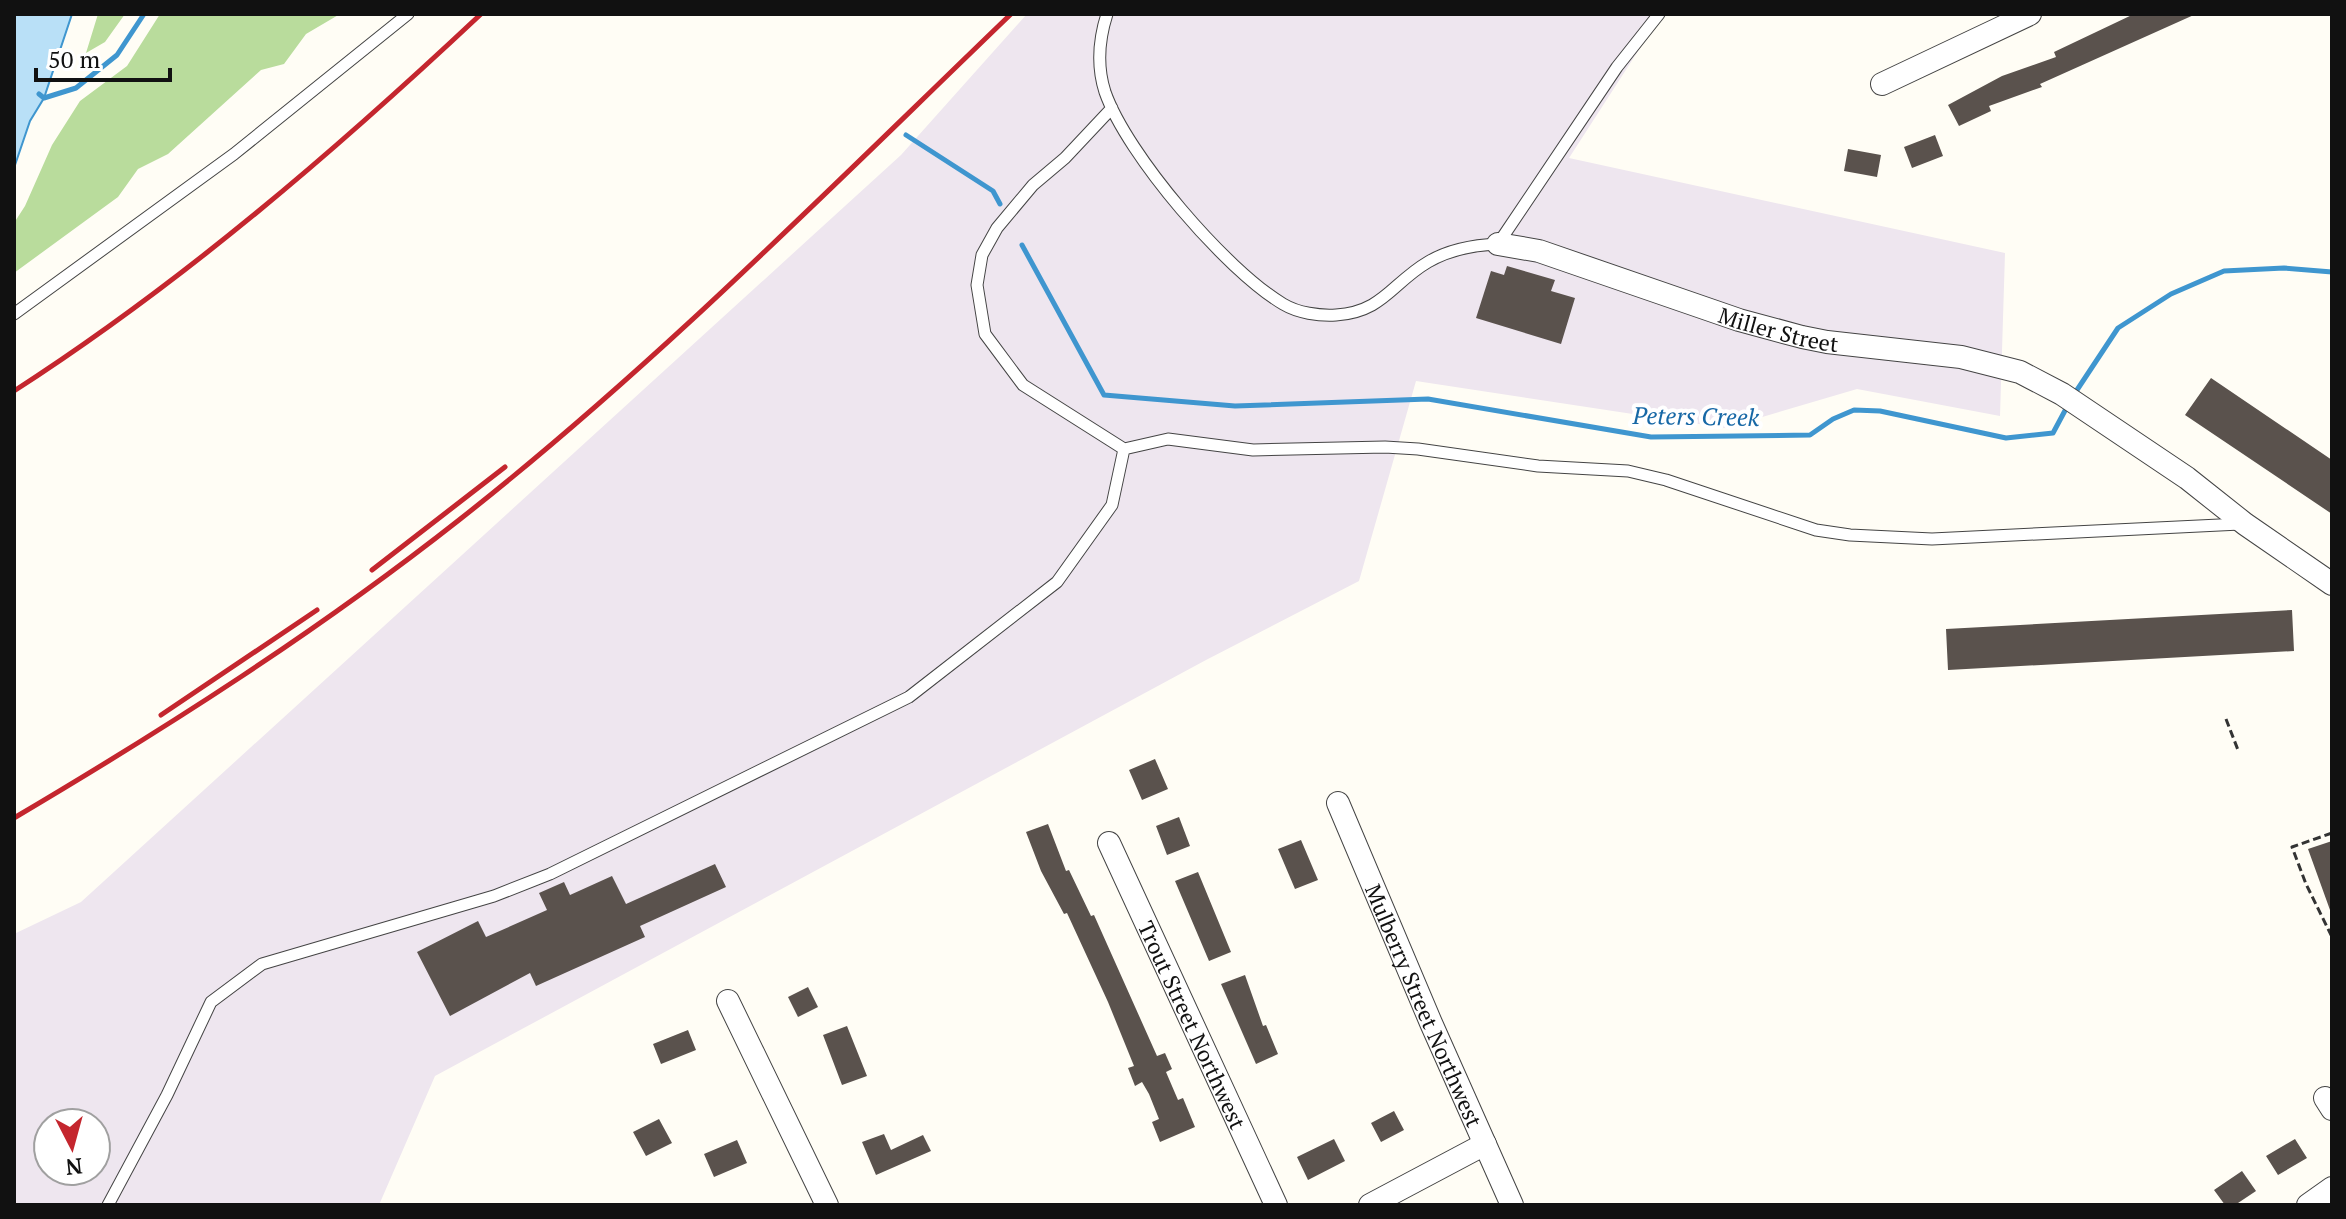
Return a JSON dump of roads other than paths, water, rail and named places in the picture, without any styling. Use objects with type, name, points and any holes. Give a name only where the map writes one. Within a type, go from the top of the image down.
[{"type":"street","points":[[1882,84],[2030,14]]},
{"type":"street","name":"Miller Street","points":[[1498,244],[1539,251],[1752,324],[1827,342],[1961,357],[2020,372],[2096,416],[2332,584]]},
{"type":"street","name":"Mulberry Street Northwest","points":[[1338,803],[1512,1205]]},
{"type":"street","name":"Trout Street Northwest","points":[[1109,843],[1276,1205]]},
{"type":"street","points":[[728,1001],[827,1205]]},
{"type":"street","points":[[1370,1205],[1485,1144]]},
{"type":"street","points":[[2308,1205],[2332,1188]]},
{"type":"lane","points":[[14,314],[234,154],[408,14]]},
{"type":"lane","points":[[1107,14],[1100,48],[1104,89],[1132,145],[1222,255],[1252,282],[1286,306],[1311,314],[1333,316],[1373,307],[1428,261],[1450,251],[1473,245],[1498,244],[1617,67],[1659,14]]},
{"type":"lane","points":[[1112,108],[1065,158],[1033,185],[988,241],[982,255],[977,285],[985,334],[1023,385],[1124,449],[1168,439],[1253,450],[1385,447],[1538,466],[1628,471],[1666,480],[1816,530],[1850,535],[1932,539],[2245,524]]},
{"type":"lane","points":[[108,1205],[167,1095],[211,1002],[249,973],[262,964],[494,896],[550,874],[909,697],[1057,582],[1112,505],[1124,449]]},
{"type":"water","points":[[14,14],[72,14],[44,98],[30,121],[14,168]]},
{"type":"waterway","name":"Peters Creek","points":[[39,94],[44,98],[76,88],[117,55],[144,14]]},
{"type":"waterway","name":"Peters Creek","points":[[906,135],[993,191],[1000,204]]},
{"type":"waterway","name":"Peters Creek","points":[[1022,245],[1104,395],[1235,406],[1428,399],[1651,437],[1810,435],[1833,419],[1854,410],[1880,411],[2006,438],[2053,433],[2068,405]]},
{"type":"waterway","name":"Peters Creek","points":[[2075,393],[2118,328],[2171,294],[2224,271],[2284,268],[2332,272]]},
{"type":"railway","points":[[14,391],[198,260],[314,165],[481,14]]},
{"type":"railway","points":[[14,818],[129,749],[297,639],[459,520],[532,461],[672,338],[1011,14]]},
{"type":"railway","points":[[372,570],[505,467]]},
{"type":"railway","points":[[161,715],[317,610]]}]
